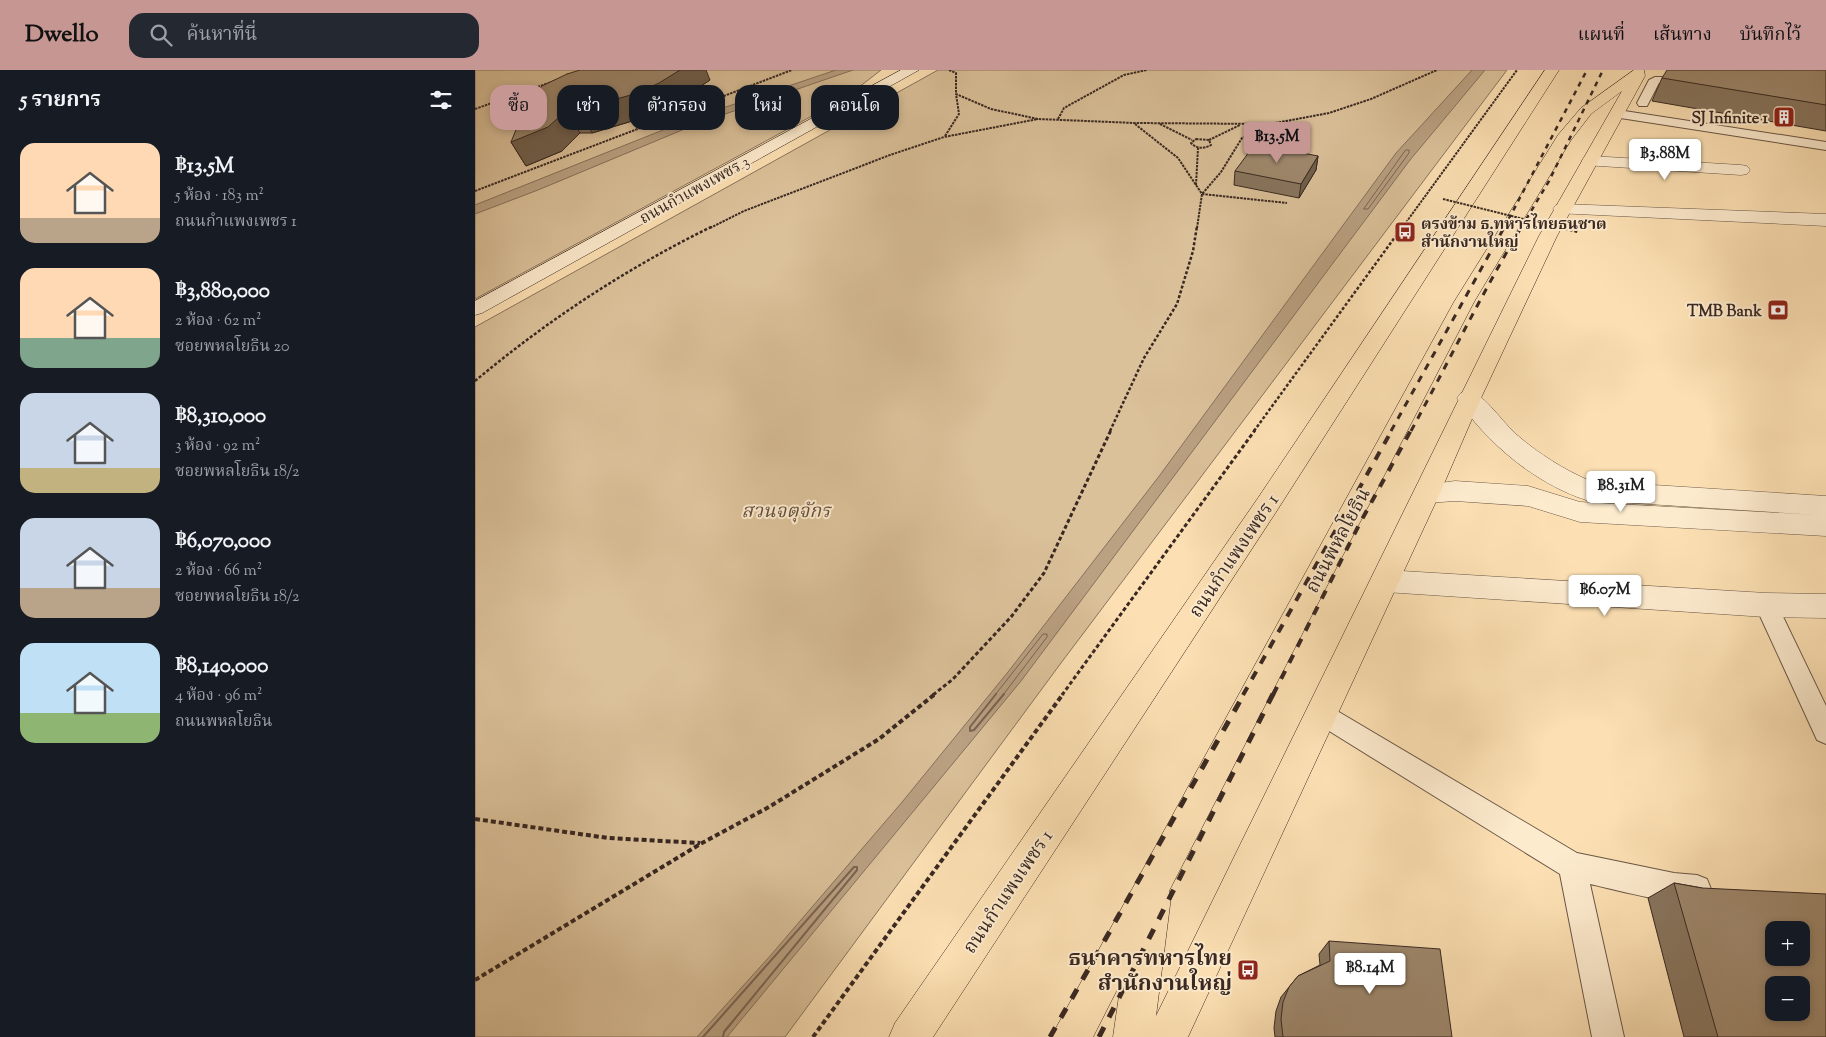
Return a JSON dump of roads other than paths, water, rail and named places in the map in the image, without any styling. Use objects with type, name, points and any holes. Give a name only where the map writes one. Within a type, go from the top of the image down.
[{"type":"main road","name":"ถนนกำแพงเพชร 1","points":[[909,1037],[1267,505],[1552,70]]},
{"type":"main road","name":"ถนนพหลโยธิน","points":[[1167,1037],[1427,493],[1469,398],[1562,209],[1590,161],[1635,105],[1640,71]]},
{"type":"main road","name":"ถนนพหลโยธิน","points":[[1071,1037],[1464,302],[1564,138],[1592,106],[1640,71]]},
{"type":"main road","points":[[1133,1037],[1155,878]]},
{"type":"street","name":"ถนนกำแพงเพชร 3","points":[[475,309],[912,70]]},
{"type":"street","points":[[1590,161],[1741,170]]},
{"type":"street","points":[[1562,209],[1826,220]]},
{"type":"street","points":[[1469,398],[1488,422],[1519,451],[1560,479],[1586,490],[1826,506]]},
{"type":"street","points":[[1427,493],[1455,491],[1528,496],[1547,494],[1552,489],[1554,482],[1544,469]]},
{"type":"street","points":[[1528,496],[1579,512],[1826,526]]},
{"type":"street","points":[[1385,580],[1766,605],[1826,606]]},
{"type":"lane","points":[[1703,80],[1655,80],[1635,105],[1826,146]]},
{"type":"lane","points":[[1719,117],[1826,136]]},
{"type":"lane","points":[[1766,605],[1826,732]]},
{"type":"lane","points":[[1322,713],[1572,866],[1674,888],[1721,890]]},
{"type":"lane","points":[[1572,866],[1609,1037]]},
{"type":"water","points":[[836,70],[853,70],[801,88],[801,85],[791,85]]},
{"type":"water","points":[[1472,70],[1485,70],[1410,160],[1021,681],[727,1037],[697,1037],[770,956],[903,801],[1008,672],[1160,475],[1396,153]]},
{"type":"water","points":[[735,104],[735,111],[725,114],[725,107]]},
{"type":"water","points":[[663,130],[682,130],[475,214],[475,205]]},
{"type":"railway","points":[[1504,228],[1587,70]]},
{"type":"railway","points":[[1521,228],[1549,181],[1603,70]]},
{"type":"railway","points":[[1391,431],[1505,226]]},
{"type":"railway","points":[[1411,431],[1479,302],[1522,226]]},
{"type":"railway","points":[[1243,695],[1392,430]]},
{"type":"railway","points":[[1273,695],[1360,523],[1411,430]]},
{"type":"railway","points":[[1050,1037],[1244,694]]},
{"type":"railway","points":[[1099,1037],[1273,694]]},
{"type":"place","name":"SJ Infinite 1","points":[[1784,117]]},
{"type":"place","name":"ตรงข้าม ธ.ทหารไทยธนชาต สำนักงานใหญ่","points":[[1405,232]]},
{"type":"place","name":"TMB Bank","points":[[1778,310]]},
{"type":"place","name":"ธนาคารทหารไทย สำนักงานใหญ่","points":[[1248,970]]},
{"type":"park label","name":"สวนจตุจักร","points":[[786,510]]}]
